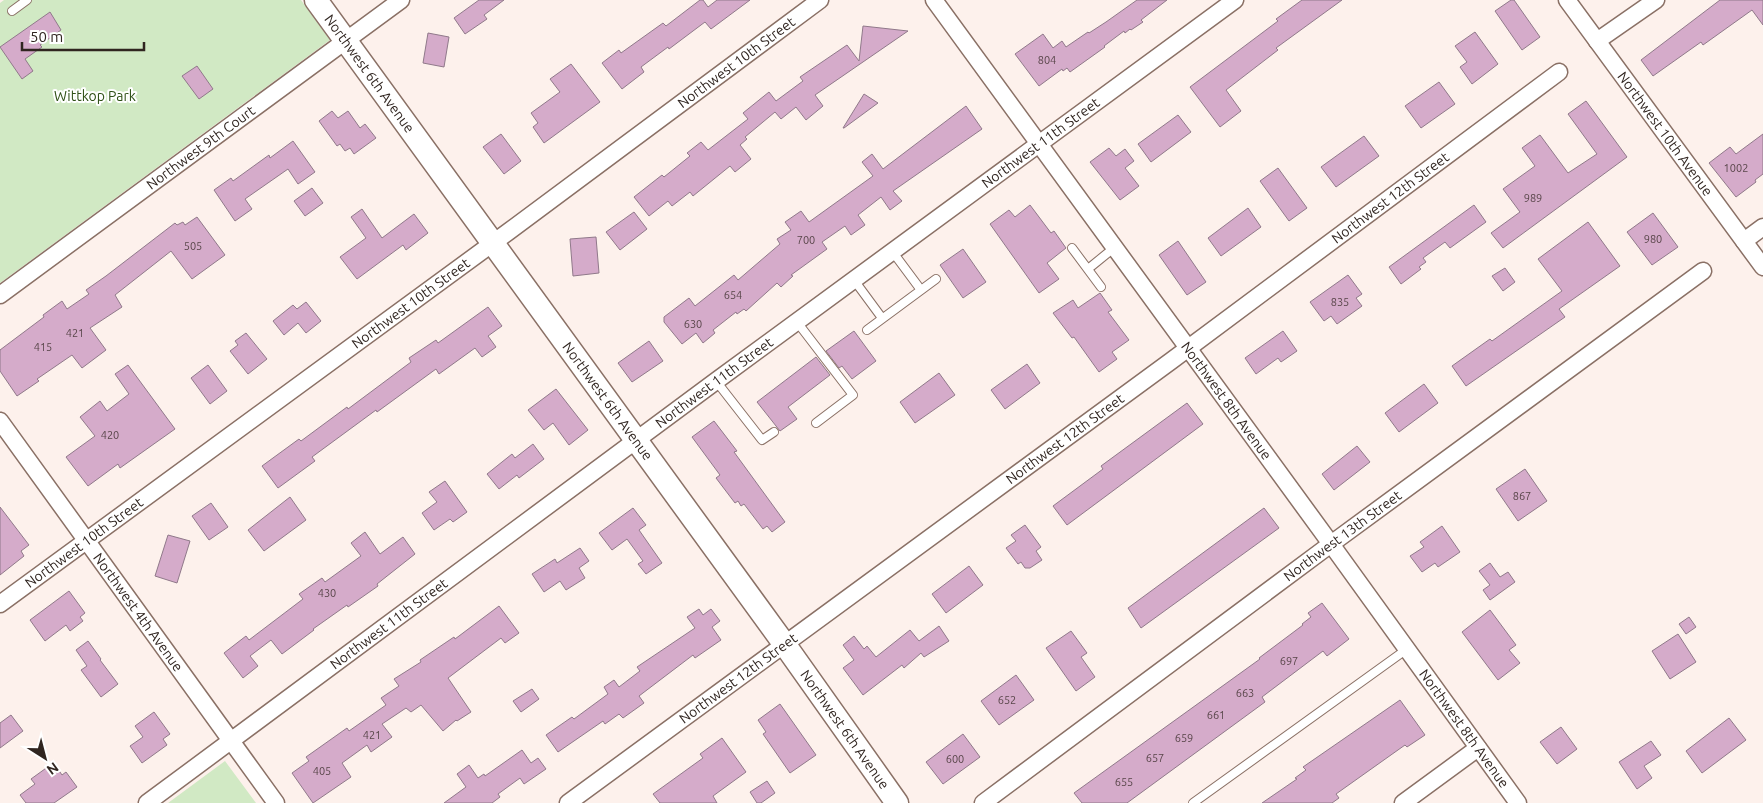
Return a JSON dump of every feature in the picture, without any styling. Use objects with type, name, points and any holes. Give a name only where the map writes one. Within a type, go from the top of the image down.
[{"type":"street","name":"Northwest 6th Avenue","points":[[316,0],[785,645],[897,803]]},
{"type":"street","name":"Northwest 9th Court","points":[[0,295],[401,0]]},
{"type":"street","name":"Northwest 10th Street","points":[[0,604],[493,244],[820,0]]},
{"type":"street","name":"Northwest 8th Avenue","points":[[934,0],[1518,803]]},
{"type":"street","name":"Northwest 11th Street","points":[[147,803],[854,279],[1235,0]]},
{"type":"street","name":"Northwest 10th Avenue","points":[[1568,0],[1763,267]]},
{"type":"street","points":[[1597,41],[1656,0]]},
{"type":"street","name":"Northwest 12th Street","points":[[568,803],[785,645],[1560,72]]},
{"type":"street","points":[[1744,241],[1763,227]]},
{"type":"street","name":"Northwest 13th Street","points":[[983,803],[1331,544],[1703,271]]},
{"type":"street","name":"Northwest 4th Avenue","points":[[0,421],[276,803]]},
{"type":"street","points":[[1403,803],[1478,748]]},
{"type":"lane","points":[[12,11],[27,0]]},
{"type":"lane","points":[[1088,269],[1115,247]]},
{"type":"lane","points":[[1072,248],[1101,286]]},
{"type":"lane","points":[[892,251],[921,290]]},
{"type":"lane","points":[[854,279],[882,318]]},
{"type":"lane","points":[[866,330],[936,279]]},
{"type":"lane","points":[[797,322],[853,395],[816,423]]},
{"type":"lane","points":[[716,381],[762,440],[774,432]]},
{"type":"lane","points":[[1193,803],[1407,649]]},
{"type":"green space","name":"Wittkop Park","points":[[4,0],[301,0],[330,40],[0,283],[0,3]]},
{"type":"green space","points":[[225,761],[256,803],[168,803]]},
{"type":"building","points":[[479,0],[504,0],[484,15],[487,19],[465,34],[454,18]]},
{"type":"building","points":[[700,0],[703,0],[708,7],[717,0],[750,0],[711,29],[705,22],[669,49],[668,47],[641,67],[644,72],[622,89],[602,63],[619,50],[621,53],[663,23],[666,26]]},
{"type":"building","points":[[1137,0],[1167,0],[1141,20],[1143,22],[1125,33],[1124,31],[1070,72],[1067,68],[1063,71],[1062,69],[1039,86],[1015,54],[1043,34],[1053,48],[1062,41],[1066,47]]},
{"type":"building","points":[[1302,0],[1342,0],[1276,48],[1278,50],[1226,90],[1241,111],[1220,127],[1190,87],[1278,21],[1276,19]]},
{"type":"building","points":[[1511,0],[1514,0],[1540,37],[1522,50],[1495,11]]},
{"type":"building","points":[[1720,0],[1763,0],[1763,25],[1752,10],[1703,45],[1701,42],[1653,76],[1641,60]]},
{"type":"building","points":[[50,12],[61,30],[25,59],[33,71],[22,79],[0,47]]},
{"type":"building","points":[[863,26],[908,31],[815,95],[823,106],[806,120],[796,107],[781,119],[775,112],[745,137],[747,139],[740,145],[751,159],[735,172],[730,166],[693,196],[690,192],[672,206],[668,201],[649,216],[634,197],[662,175],[664,177],[690,156],[687,153],[701,142],[708,150],[748,119],[743,113],[769,92],[776,101],[803,81],[800,77],[847,45],[859,61]]},
{"type":"building","points":[[1475,32],[1498,64],[1472,84],[1460,67],[1467,62],[1455,46]]},
{"type":"building","points":[[428,33],[449,37],[444,67],[423,63]]},
{"type":"building","points":[[571,64],[600,102],[544,143],[533,127],[538,123],[531,113],[560,92],[550,79]]},
{"type":"building","points":[[197,66],[213,89],[199,99],[182,76]]},
{"type":"building","points":[[1439,82],[1455,104],[1421,128],[1405,106]]},
{"type":"building","points":[[864,94],[878,103],[843,128]]},
{"type":"building","points":[[1586,101],[1627,157],[1503,248],[1491,233],[1520,212],[1503,189],[1535,166],[1522,148],[1540,135],[1568,173],[1597,154],[1568,114]]},
{"type":"building","points":[[966,106],[982,129],[893,191],[902,201],[890,210],[881,197],[858,215],[865,225],[851,235],[845,226],[822,242],[827,249],[791,275],[793,276],[781,287],[777,283],[746,311],[744,309],[737,314],[736,312],[713,330],[715,333],[703,343],[696,333],[682,344],[664,322],[664,317],[689,298],[695,306],[734,275],[738,280],[780,244],[777,239],[791,230],[785,222],[801,211],[809,222],[873,176],[862,162],[872,154],[883,169]]},
{"type":"building","points":[[332,111],[338,118],[348,111],[360,128],[365,124],[376,138],[354,154],[350,148],[345,151],[340,144],[337,146],[319,121]]},
{"type":"building","points":[[1178,115],[1191,132],[1151,162],[1138,144]]},
{"type":"building","points":[[501,134],[521,161],[504,174],[483,147]]},
{"type":"building","points":[[1763,134],[1763,174],[1755,180],[1756,182],[1736,197],[1709,163],[1730,147],[1736,154]]},
{"type":"building","points":[[1364,136],[1379,156],[1336,187],[1321,167]]},
{"type":"building","points":[[293,141],[315,172],[298,184],[288,169],[245,199],[252,209],[235,221],[214,190],[231,178],[233,181],[269,155],[270,158]]},
{"type":"building","points":[[1109,148],[1116,156],[1125,149],[1134,161],[1125,168],[1139,186],[1120,200],[1090,162]]},
{"type":"building","points":[[1278,168],[1307,208],[1289,221],[1260,181]]},
{"type":"building","points":[[312,188],[323,203],[305,216],[294,201]]},
{"type":"building","points":[[1030,205],[1051,233],[1054,231],[1066,248],[1047,263],[1059,279],[1039,293],[990,224],[1009,210],[1015,217]]},
{"type":"building","points":[[1474,205],[1486,222],[1450,248],[1445,242],[1423,258],[1426,262],[1419,267],[1421,269],[1401,284],[1389,267]]},
{"type":"building","points":[[1248,208],[1261,227],[1221,256],[1208,238]]},
{"type":"building","points":[[362,209],[382,238],[414,214],[428,233],[406,250],[403,245],[357,279],[340,257],[366,238],[351,217]]},
{"type":"building","points":[[634,212],[647,229],[620,250],[606,232]]},
{"type":"building","points":[[1653,213],[1678,247],[1652,265],[1627,232]]},
{"type":"building","points":[[197,217],[225,255],[192,279],[171,251],[115,295],[122,307],[90,328],[106,350],[82,368],[72,355],[37,379],[39,381],[17,396],[0,371],[0,350],[62,301],[67,309],[89,294],[86,290],[175,223],[177,225],[183,222],[185,225]]},
{"type":"building","points":[[1588,222],[1620,266],[1559,309],[1565,317],[1466,386],[1452,366],[1490,339],[1492,341],[1562,291],[1538,259]]},
{"type":"building","points":[[596,237],[599,273],[573,276],[570,239]]},
{"type":"building","points":[[1178,241],[1206,282],[1187,295],[1159,255]]},
{"type":"building","points":[[963,249],[986,282],[963,298],[940,265]]},
{"type":"building","points":[[1505,268],[1515,282],[1503,291],[1492,276]]},
{"type":"building","points":[[1348,275],[1362,294],[1356,298],[1362,306],[1337,324],[1331,316],[1324,321],[1310,302]]},
{"type":"building","points":[[1100,293],[1112,310],[1108,312],[1129,340],[1112,352],[1117,359],[1099,372],[1074,337],[1072,338],[1053,313],[1073,300],[1078,308]]},
{"type":"building","points":[[306,302],[321,321],[306,333],[298,323],[284,335],[273,321],[293,305],[297,309]]},
{"type":"building","points":[[488,307],[502,326],[488,336],[496,347],[482,357],[475,348],[439,374],[436,369],[312,457],[315,461],[278,488],[262,466],[299,439],[301,441],[347,407],[348,409],[411,362],[409,358],[436,340],[438,343]]},
{"type":"building","points":[[854,331],[876,361],[852,379],[842,366],[839,368],[826,351]]},
{"type":"building","points":[[1283,331],[1297,351],[1281,362],[1278,358],[1256,374],[1245,358]]},
{"type":"building","points":[[246,333],[267,359],[248,374],[230,351],[238,345],[235,341]]},
{"type":"building","points":[[649,341],[663,361],[632,382],[618,363]]},
{"type":"building","points":[[816,357],[830,375],[788,407],[797,419],[780,431],[757,402]]},
{"type":"building","points":[[1027,364],[1040,383],[1005,409],[991,390]]},
{"type":"building","points":[[128,365],[175,429],[120,468],[118,464],[88,486],[66,457],[95,436],[80,417],[100,401],[107,411],[129,394],[115,374]]},
{"type":"building","points":[[208,365],[227,391],[210,404],[191,378]]},
{"type":"building","points":[[939,373],[955,395],[915,423],[900,402]]},
{"type":"building","points":[[1424,384],[1438,403],[1399,432],[1385,413]]},
{"type":"building","points":[[556,389],[588,430],[569,445],[553,423],[544,430],[528,410]]},
{"type":"building","points":[[1187,403],[1203,424],[1067,525],[1053,506],[1103,469],[1101,466]]},
{"type":"building","points":[[714,421],[737,451],[734,452],[785,522],[772,532],[767,526],[763,529],[744,504],[741,506],[738,501],[735,503],[716,478],[720,475],[692,437]]},
{"type":"building","points":[[533,444],[544,459],[519,478],[517,475],[499,489],[487,474],[512,454],[515,458]]},
{"type":"building","points":[[1357,446],[1370,462],[1334,490],[1322,474]]},
{"type":"building","points":[[1525,469],[1547,501],[1518,521],[1496,489]]},
{"type":"building","points":[[445,481],[467,512],[453,522],[450,519],[434,530],[422,513],[437,502],[429,492]]},
{"type":"building","points":[[290,497],[306,520],[264,551],[248,530]]},
{"type":"building","points":[[211,503],[228,527],[209,540],[192,516]]},
{"type":"building","points":[[0,507],[29,545],[21,551],[24,556],[0,575]]},
{"type":"building","points":[[633,508],[646,525],[639,530],[662,563],[646,574],[638,564],[643,561],[627,539],[612,550],[599,533]]},
{"type":"building","points":[[1264,508],[1279,528],[1141,628],[1128,608]]},
{"type":"building","points":[[1025,525],[1041,547],[1036,551],[1042,560],[1030,568],[1025,568],[1021,562],[1018,564],[1006,548],[1016,541],[1011,535]]},
{"type":"building","points":[[1442,526],[1460,552],[1438,567],[1435,563],[1422,572],[1410,556],[1424,547],[1420,542]]},
{"type":"building","points":[[365,532],[380,554],[403,537],[415,554],[377,584],[378,586],[313,629],[282,654],[271,640],[250,656],[258,666],[243,678],[224,653],[246,636],[249,640],[303,599],[299,594],[322,578],[325,582],[361,556],[351,543]]},
{"type":"building","points":[[168,535],[190,541],[177,583],[155,576]]},
{"type":"building","points":[[580,548],[589,561],[579,568],[585,578],[566,590],[560,581],[544,592],[532,574],[555,559],[557,563]]},
{"type":"building","points":[[1490,563],[1500,577],[1508,572],[1515,582],[1490,600],[1483,590],[1490,585],[1479,571]]},
{"type":"building","points":[[969,566],[983,585],[946,613],[932,594]]},
{"type":"building","points":[[69,591],[85,613],[80,617],[83,621],[70,631],[66,625],[45,641],[30,620]]},
{"type":"building","points":[[1322,603],[1349,639],[1327,656],[1323,651],[1262,697],[1265,702],[1127,803],[1082,803],[1074,793],[1260,659],[1303,625],[1311,617],[1308,613]]},
{"type":"building","points":[[499,606],[519,633],[505,643],[501,638],[448,678],[471,712],[456,720],[443,731],[421,705],[411,712],[406,708],[382,724],[392,737],[371,752],[367,745],[342,763],[351,777],[313,803],[292,773],[309,761],[306,757],[347,728],[349,731],[386,705],[381,698],[399,686],[394,679],[421,662],[420,660],[454,637],[455,639]]},
{"type":"building","points":[[699,609],[703,615],[711,609],[720,621],[712,627],[721,640],[695,658],[693,655],[639,696],[644,703],[623,718],[619,714],[605,724],[603,721],[558,752],[546,735],[572,717],[574,719],[608,694],[604,687],[614,680],[619,687],[640,671],[637,667],[695,628],[687,617]]},
{"type":"building","points":[[1490,610],[1516,645],[1509,650],[1520,663],[1498,680],[1462,632]]},
{"type":"building","points":[[1689,617],[1696,627],[1686,634],[1679,624]]},
{"type":"building","points":[[939,626],[949,641],[924,657],[921,653],[904,668],[902,665],[863,695],[843,668],[854,660],[843,645],[854,636],[864,649],[867,646],[876,657],[910,630],[919,641]]},
{"type":"building","points":[[1071,631],[1087,653],[1081,657],[1095,677],[1076,691],[1046,648]]},
{"type":"building","points":[[1678,634],[1696,662],[1670,679],[1652,651]]},
{"type":"building","points":[[88,641],[118,684],[101,697],[81,670],[87,666],[76,650]]},
{"type":"building","points":[[1016,675],[1034,700],[999,725],[981,701]]},
{"type":"building","points":[[532,689],[539,699],[521,712],[513,701]]},
{"type":"building","points":[[1400,700],[1425,735],[1407,747],[1405,745],[1336,794],[1339,798],[1332,803],[1262,803],[1297,779],[1295,778],[1306,770],[1303,767]]},
{"type":"building","points":[[780,704],[816,755],[790,773],[763,734],[766,732],[758,720]]},
{"type":"building","points":[[154,712],[170,734],[163,739],[167,745],[142,763],[130,746],[143,737],[135,726]]},
{"type":"building","points":[[11,715],[23,731],[0,748],[0,723]]},
{"type":"building","points":[[1729,718],[1746,740],[1702,773],[1686,751]]},
{"type":"building","points":[[1561,727],[1577,749],[1557,764],[1540,742]]},
{"type":"building","points":[[963,734],[980,757],[943,784],[926,762]]},
{"type":"building","points":[[722,738],[746,772],[713,796],[717,803],[660,803],[653,794],[703,758],[700,754]]},
{"type":"building","points":[[1651,741],[1661,755],[1644,766],[1652,778],[1637,789],[1619,762]]},
{"type":"building","points":[[522,750],[531,763],[538,758],[546,769],[524,784],[520,778],[498,794],[500,797],[492,803],[444,803],[466,787],[457,774],[469,765],[478,778],[484,774],[485,776]]},
{"type":"building","points":[[49,766],[51,770],[56,766],[62,775],[66,772],[77,787],[54,803],[26,803],[20,795],[35,784],[31,779]]},
{"type":"building","points":[[767,781],[775,793],[761,803],[757,803],[750,792]]}]
